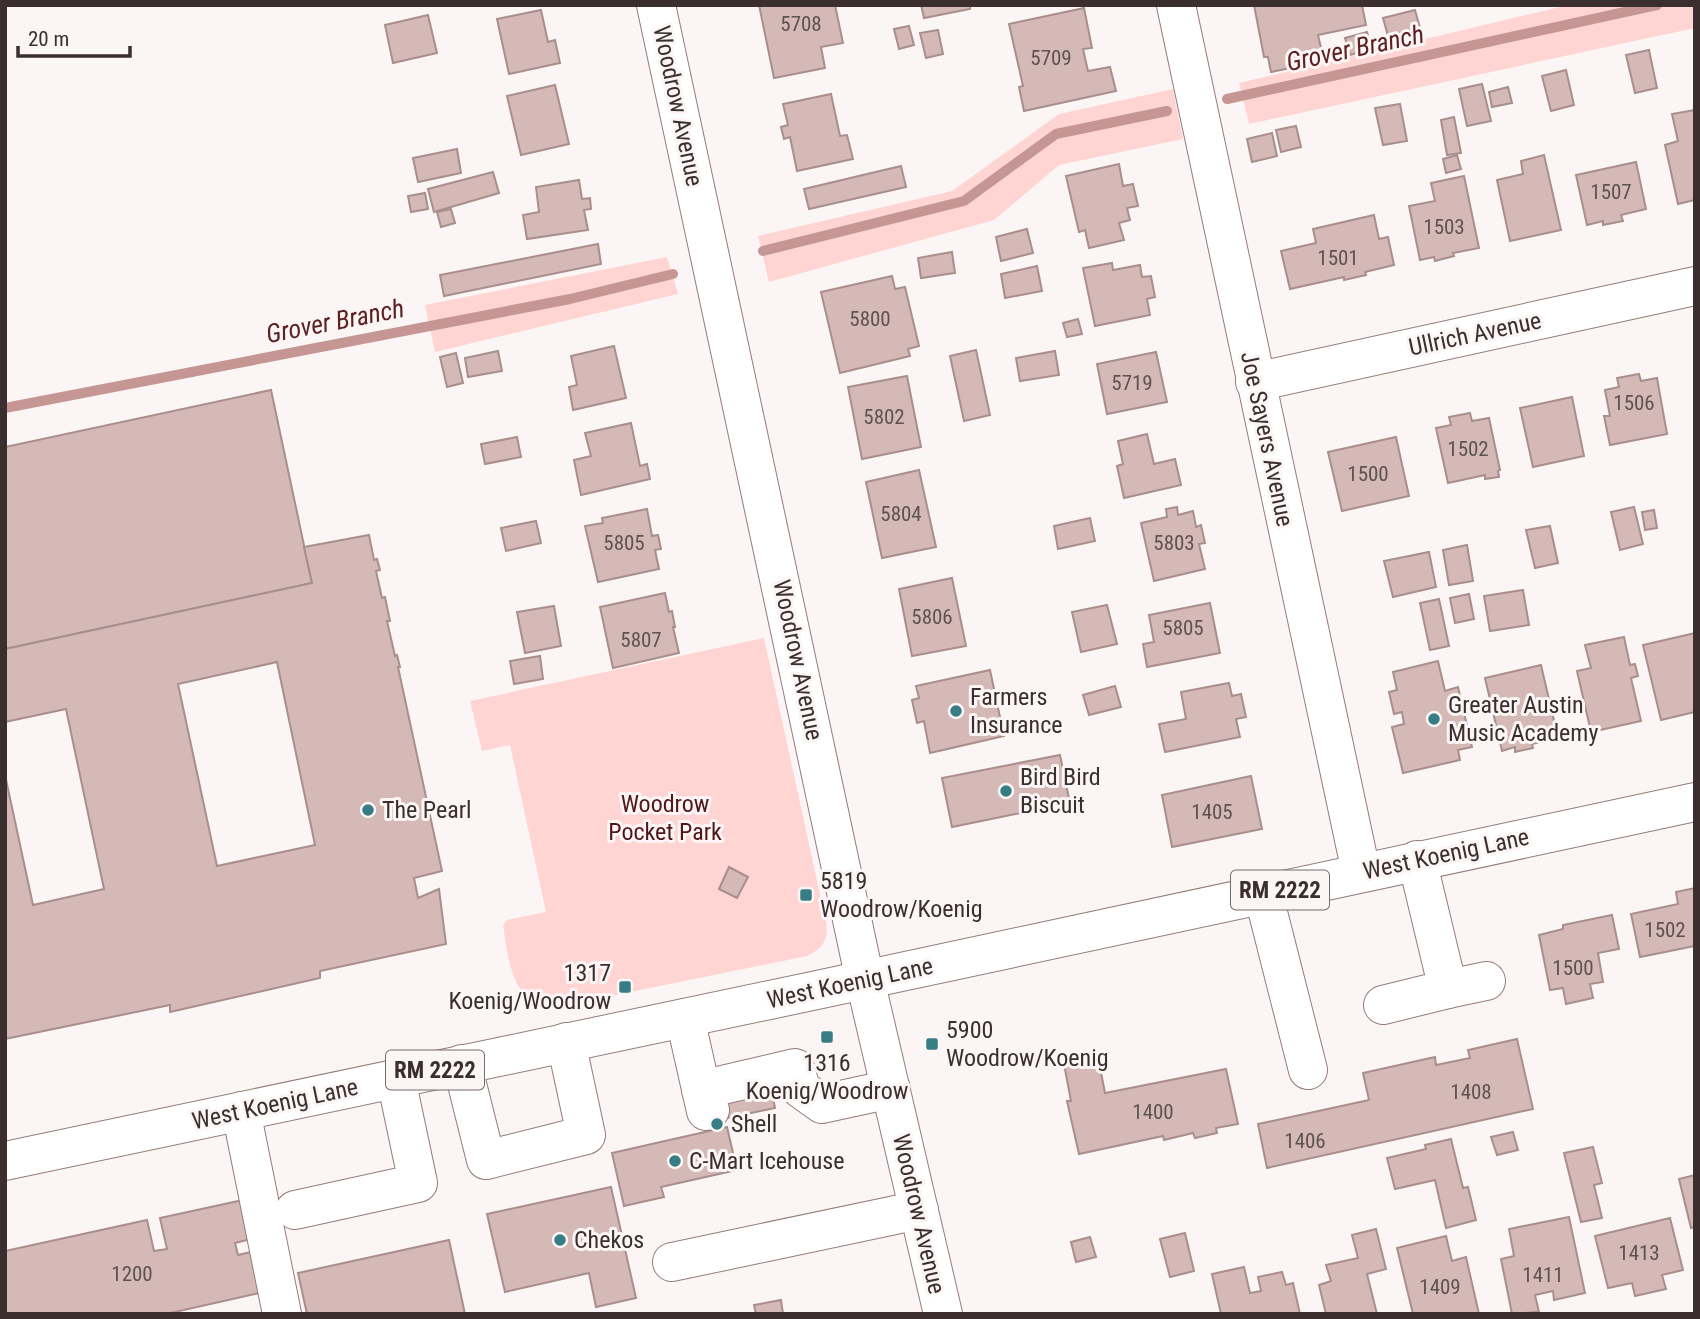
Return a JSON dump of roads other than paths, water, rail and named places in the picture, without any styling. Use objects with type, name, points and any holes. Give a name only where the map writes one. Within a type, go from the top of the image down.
[{"type":"street","name":"Woodrow Avenue","points":[[656,5],[866,979],[943,1314]]},
{"type":"street","name":"Joe Sayers Avenue","points":[[1176,5],[1361,872]]},
{"type":"street","name":"Ullrich Avenue","points":[[1255,382],[1695,286]]},
{"type":"street","name":"West Koenig Lane","points":[[5,1161],[1695,802]]},
{"type":"street","points":[[1417,860],[1448,989]]},
{"type":"street","points":[[1263,893],[1308,1070]]},
{"type":"street","points":[[1383,1005],[1486,981]]},
{"type":"street","points":[[685,1018],[706,1111],[801,1088],[822,1104],[891,1089]]},
{"type":"street","points":[[462,1065],[486,1160],[586,1135],[566,1042]]},
{"type":"street","points":[[295,1210],[418,1183],[396,1079]]},
{"type":"street","points":[[241,1111],[282,1314]]},
{"type":"street","points":[[672,1262],[919,1210]]},
{"type":"waterway","name":"Grover Branch","points":[[1227,99],[1657,5]]},
{"type":"waterway","name":"Grover Branch","points":[[763,251],[964,201],[1056,134],[1167,111]]},
{"type":"waterway","name":"Grover Branch","points":[[5,408],[570,299],[673,274]]},
{"type":"place","name":"Farmers Insurance","points":[[956,711]]},
{"type":"place","name":"Greater Austin Music Academy","points":[[1434,719]]},
{"type":"place","name":"Bird Bird Biscuit","points":[[1006,791]]},
{"type":"place","name":"The Pearl","points":[[368,810]]},
{"type":"place","name":"5819 Woodrow/Koenig","points":[[806,895]]},
{"type":"place","name":"1317 Koenig/Woodrow","points":[[625,987]]},
{"type":"place","name":"1316 Koenig/Woodrow","points":[[827,1037]]},
{"type":"place","name":"5900 Woodrow/Koenig","points":[[932,1044]]},
{"type":"place","name":"Shell","points":[[717,1124]]},
{"type":"place","name":"C-Mart Icehouse","points":[[675,1161]]},
{"type":"place","name":"Chekos","points":[[560,1240]]},
{"type":"park label","name":"Woodrow Pocket Park","points":[[665,818]]}]
